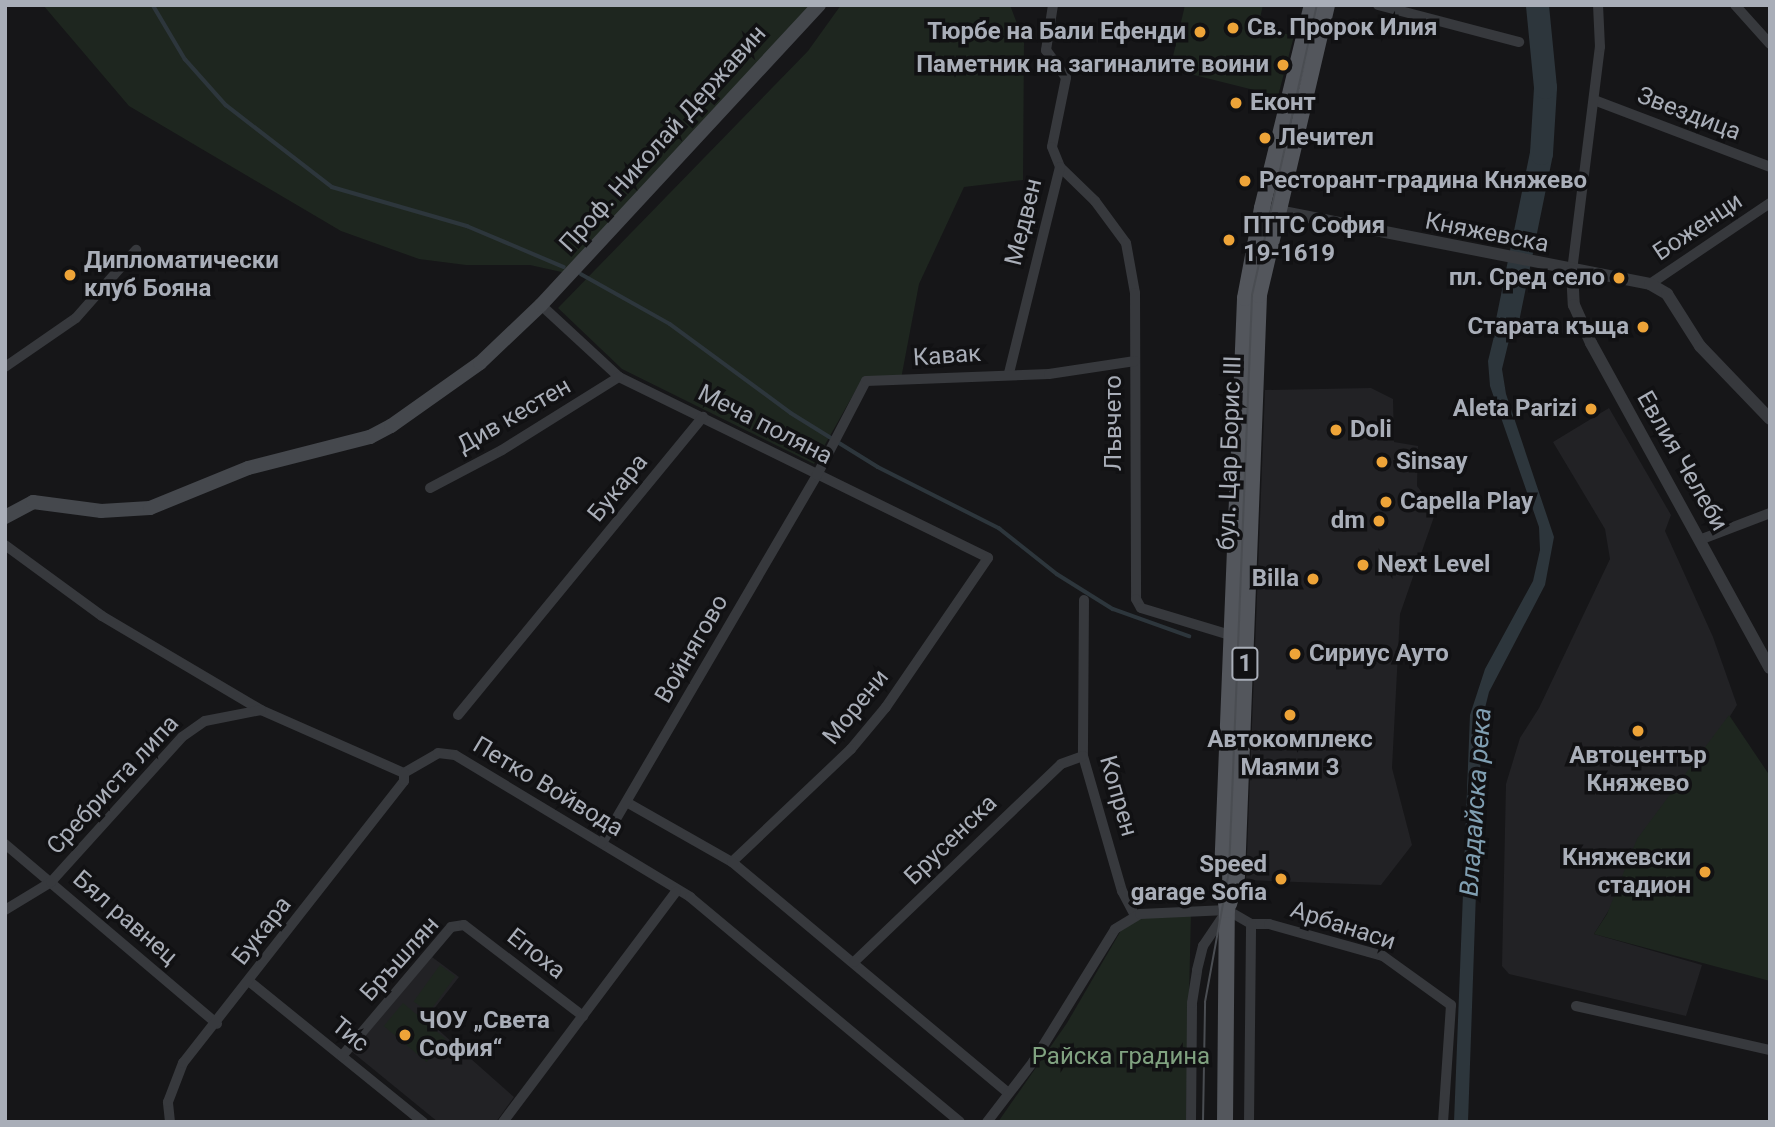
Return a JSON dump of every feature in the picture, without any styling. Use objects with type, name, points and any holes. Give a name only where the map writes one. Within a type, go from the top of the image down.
[{"type":"main road","name":"Проф. Николай Державин","points":[[5,517],[33,502],[102,510],[150,508],[273,460],[370,438],[462,378],[541,305],[819,5]]},
{"type":"main road","name":"бул. Цар Борис III","points":[[1227,910],[1237,876],[1259,295],[1269,209],[1312,5]]},
{"type":"main road","name":"бул. Цар Борис III","points":[[1225,1122],[1227,910],[1222,874],[1245,298],[1327,5]]},
{"type":"street","name":"Медвен","points":[[1009,373],[1060,167],[1052,147],[1066,78],[1046,50],[1053,5]]},
{"type":"street","points":[[1378,5],[1519,42]]},
{"type":"street","points":[[1572,271],[1600,47],[1598,5]]},
{"type":"street","points":[[1735,5],[1770,44]]},
{"type":"street","name":"Звездица","points":[[1594,100],[1770,167]]},
{"type":"street","name":"Лъвчето","points":[[1060,167],[1095,201],[1126,243],[1135,293],[1136,599],[1141,608],[1233,636]]},
{"type":"street","name":"Боженци","points":[[1650,284],[1770,203]]},
{"type":"street","name":"Княжевска","points":[[1269,209],[1535,264],[1650,284]]},
{"type":"street","points":[[5,367],[76,318],[136,250]]},
{"type":"street","name":"Евлия Челеби","points":[[1572,271],[1574,305],[1591,343],[1702,539],[1770,668]]},
{"type":"street","points":[[1650,284],[1667,294],[1700,346],[1770,419]]},
{"type":"street","name":"Меча поляна","points":[[541,305],[619,377],[988,558]]},
{"type":"street","name":"Кавак","points":[[817,475],[866,381],[1009,373],[1049,374],[1135,361]]},
{"type":"street","name":"Див кестен","points":[[430,488],[513,444],[619,377]]},
{"type":"street","name":"Букара","points":[[458,715],[703,417]]},
{"type":"street","name":"Войнягово","points":[[602,843],[628,803],[817,475]]},
{"type":"street","points":[[1702,539],[1770,513]]},
{"type":"street","points":[[5,545],[102,616],[261,710],[404,773]]},
{"type":"street","name":"Морени","points":[[732,862],[851,749],[894,696],[988,558]]},
{"type":"street","name":"Копрен","points":[[1084,600],[1083,756],[1122,891],[1135,915]]},
{"type":"street","name":"Сребриста липа","points":[[5,910],[51,882],[182,737],[205,721],[261,710]]},
{"type":"street","name":"Петко Войвода","points":[[404,773],[438,753],[455,755],[602,843],[703,908],[960,1122]]},
{"type":"street","name":"Брусенска","points":[[854,962],[1062,764],[1083,756]]},
{"type":"street","name":"Букара","points":[[170,1122],[168,1102],[183,1063],[250,982],[404,781],[404,773]]},
{"type":"street","name":"Петко Войвода","points":[[628,803],[732,862],[1008,1093]]},
{"type":"street","name":"Бял равнец","points":[[5,844],[217,1024]]},
{"type":"street","points":[[503,1122],[676,892]]},
{"type":"street","points":[[987,1122],[1033,1062],[1115,929],[1135,915],[1227,910],[1251,924],[1249,1122]]},
{"type":"street","name":"бул. Цар Борис III","points":[[1191,1122],[1192,1003],[1197,970],[1203,946],[1227,910]]},
{"type":"street","name":"Арбанаси","points":[[1251,924],[1269,924],[1383,956],[1451,1005],[1443,1122]]},
{"type":"street","name":"Епоха","points":[[464,925],[583,1016]]},
{"type":"street","name":"Бръшлян","points":[[342,1056],[451,927],[464,925]]},
{"type":"street","name":"Тис","points":[[250,982],[423,1122]]},
{"type":"street","points":[[1576,1006],[1770,1050]]},
{"type":"shaded area","points":[[1371,388],[1393,399],[1394,442],[1418,446],[1417,486],[1436,511],[1400,614],[1392,768],[1412,845],[1381,885],[1246,880],[1265,390]]},
{"type":"shaded area","points":[[1609,408],[1671,515],[1665,531],[1713,637],[1737,705],[1594,934],[1702,965],[1686,1016],[1509,974],[1502,966],[1506,784],[1520,738],[1539,708],[1610,559],[1605,529],[1553,442]]},
{"type":"shaded area","name":"ЧОУ „Света София“","points":[[432,957],[459,977],[426,1019],[514,1097],[496,1122],[438,1122],[351,1051]]},
{"type":"green space","points":[[43,5],[815,5],[566,273],[530,265],[466,265],[419,259],[341,231],[129,106]]},
{"type":"green space","points":[[841,5],[1010,5],[1024,42],[1023,180],[964,187],[919,284],[901,379],[861,381],[814,464],[622,369],[558,308],[808,51]]},
{"type":"green space","points":[[1185,5],[1263,5],[1258,27],[1294,36],[1278,96],[1170,69]]},
{"type":"green space","points":[[1729,715],[1770,776],[1770,981],[1594,934],[1607,914],[1637,839]]},
{"type":"green space","name":"Райска градина","points":[[1191,913],[1186,1122],[998,1122],[1067,1023],[1123,927],[1147,916]]},
{"type":"green space","points":[[440,965],[455,976],[429,1013],[414,1001]]},
{"type":"green space","points":[[403,1003],[446,1039],[427,1062],[384,1026]]},
{"type":"water","points":[[1506,287],[1521,291],[1502,369],[1506,394],[1554,537],[1545,585],[1489,692],[1482,720],[1468,1122],[1454,1122],[1470,715],[1485,669],[1533,581],[1540,550],[1539,527],[1490,386],[1488,361]]},
{"type":"waterway","points":[[153,5],[185,59],[226,105],[332,187],[467,226],[564,267]]},
{"type":"waterway","name":"Владайска река","points":[[1507,320],[1541,153],[1545,87],[1537,5]]},
{"type":"waterway","points":[[581,274],[670,324],[791,413],[878,467],[999,528],[1057,574],[1113,609],[1189,636]]},
{"type":"tram line","points":[[1203,1122],[1205,1002],[1229,871],[1252,295],[1317,5]]},
{"type":"place","name":"Св. Пророк Илия","points":[[1233,28]]},
{"type":"place","name":"Тюрбе на Бали Ефенди","points":[[1200,32]]},
{"type":"place","name":"Паметник на загиналите воини","points":[[1283,65]]},
{"type":"place","name":"Еконт","points":[[1236,103]]},
{"type":"place","name":"Лечител","points":[[1265,138]]},
{"type":"place","name":"Ресторант-градина Княжево","points":[[1245,181]]},
{"type":"place","name":"ПТТС София 19-1619","points":[[1229,240]]},
{"type":"place","name":"Дипломатически клуб Бояна","points":[[70,275]]},
{"type":"place","name":"пл. Сред село","points":[[1619,278]]},
{"type":"place","name":"Старата къща","points":[[1643,327]]},
{"type":"place","name":"Aleta Parizi","points":[[1591,409]]},
{"type":"place","name":"Doli","points":[[1336,430]]},
{"type":"place","name":"Sinsay","points":[[1382,462]]},
{"type":"place","name":"Capella Play","points":[[1386,502]]},
{"type":"place","name":"dm","points":[[1379,521]]},
{"type":"place","name":"Next Level","points":[[1363,565]]},
{"type":"place","name":"Billa","points":[[1313,579]]},
{"type":"place","name":"Сириус Ауто","points":[[1295,654]]},
{"type":"place","name":"Автокомплекс Маями 3","points":[[1290,715]]},
{"type":"place","name":"Автоцентър Княжево","points":[[1638,731]]},
{"type":"place","name":"Княжевски стадион","points":[[1705,872]]},
{"type":"place","name":"Speed garage Sofia","points":[[1281,879]]},
{"type":"place","name":"ЧОУ „Света София“","points":[[405,1035]]}]
